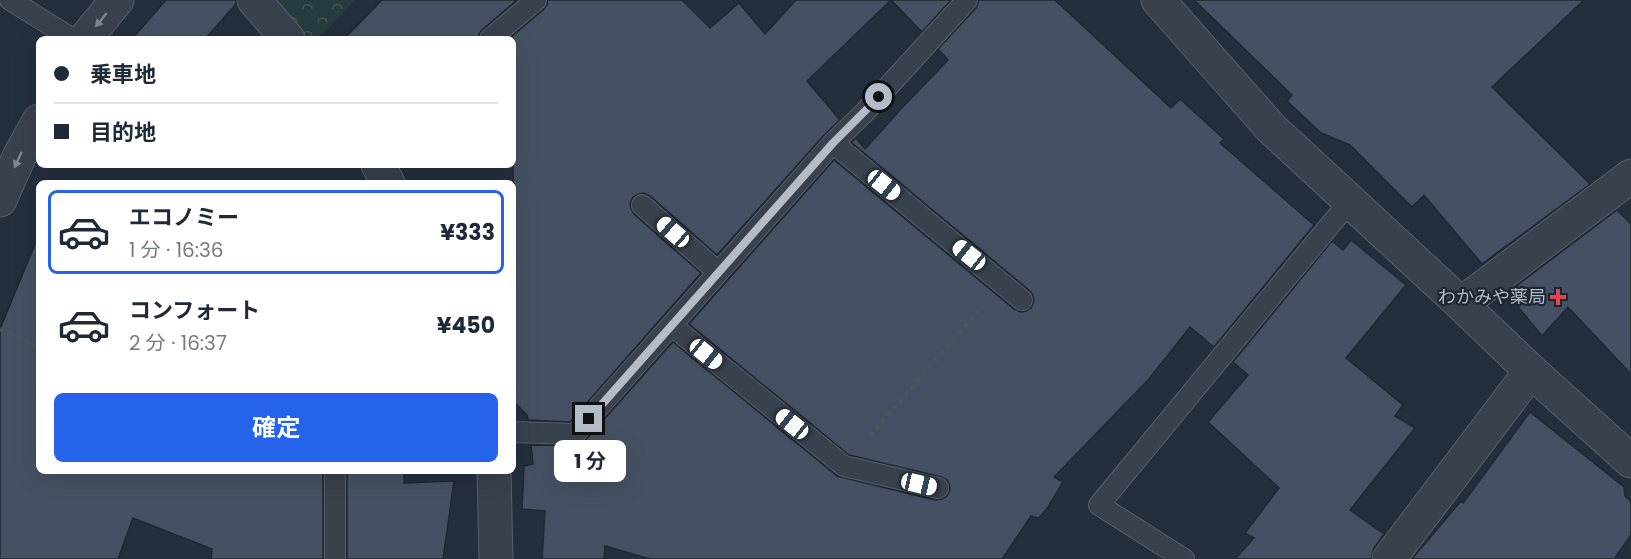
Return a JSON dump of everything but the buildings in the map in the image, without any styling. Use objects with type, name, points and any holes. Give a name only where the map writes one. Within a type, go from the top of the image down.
[{"type":"street","points":[[87,36],[117,0]]},
{"type":"street","points":[[254,0],[285,36]]},
{"type":"street","points":[[1158,0],[1271,128],[1530,371],[1631,461]]},
{"type":"street","points":[[0,200],[36,126]]},
{"type":"street","points":[[1461,304],[1631,176]]},
{"type":"street","points":[[1389,559],[1530,371]]},
{"type":"street","points":[[494,474],[496,559]]},
{"type":"lane","points":[[10,0],[68,36]]},
{"type":"lane","points":[[494,36],[536,0]]},
{"type":"lane","points":[[516,432],[575,434],[833,143],[864,114],[966,0]]},
{"type":"lane","points":[[833,143],[1022,300]]},
{"type":"lane","points":[[1184,559],[1099,505],[1350,201]]},
{"type":"lane","points":[[642,205],[718,272]]},
{"type":"lane","points":[[672,326],[844,466],[938,488]]},
{"type":"lane","points":[[335,474],[335,559]]},
{"type":"path","points":[[844,466],[1002,283]]},
{"type":"path","points":[[0,329],[36,345]]},
{"type":"green space","points":[[274,0],[355,0],[321,36],[307,36]]},
{"type":"place","name":"わかみや薬局","points":[[1558,297]]},
{"type":"route","points":[[589,419],[833,143],[879,97]]}]
